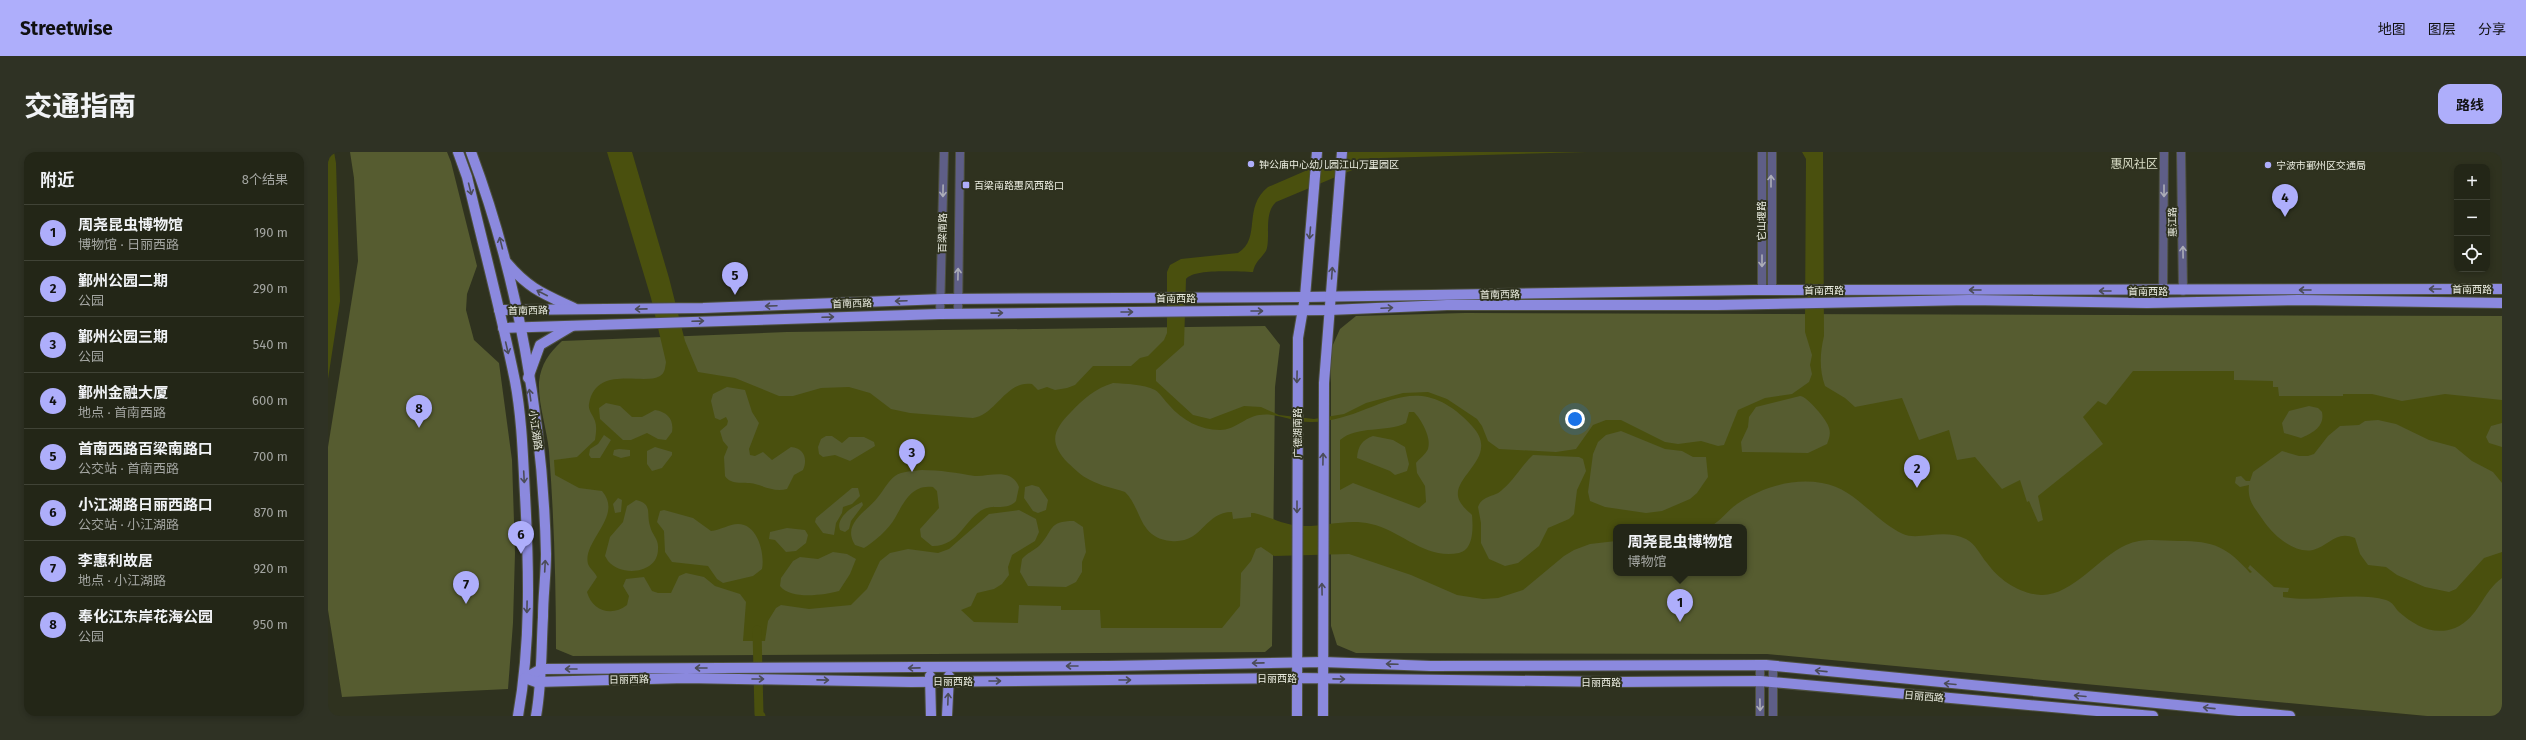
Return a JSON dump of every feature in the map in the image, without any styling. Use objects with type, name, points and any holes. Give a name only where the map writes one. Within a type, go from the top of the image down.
[{"type":"main road","name":"小江湖路","points":[[458,152],[467,177],[515,382],[524,467],[528,555],[525,678],[518,716]]},
{"type":"main road","name":"小江湖路","points":[[471,152],[496,224],[505,261],[516,310],[541,460],[546,554],[541,669],[542,681],[536,716]]},
{"type":"main road","name":"广德湖南路","points":[[1297,716],[1296,625],[1298,338],[1305,297],[1317,152]]},
{"type":"main road","points":[[1322,716],[1324,383],[1342,152]]},
{"type":"main road","points":[[505,261],[522,281],[541,293],[578,309]]},
{"type":"main road","name":"首南西路","points":[[499,310],[703,308],[958,299],[1305,297],[1767,290],[2183,291],[2502,289]]},
{"type":"main road","name":"首南西路","points":[[503,328],[958,313],[1329,310],[1447,305],[1718,305],[1969,300],[2147,303],[2298,300],[2502,303]]},
{"type":"main road","points":[[528,378],[540,345],[575,325]]},
{"type":"main road","name":"日丽西路","points":[[525,678],[541,669],[930,668],[1296,662],[1431,666],[1760,665],[2290,716]]},
{"type":"main road","points":[[948,716],[949,667]]},
{"type":"main road","points":[[930,668],[930,716]]},
{"type":"main road","name":"日丽西路","points":[[525,678],[542,681],[732,679],[949,681],[1297,678],[1615,682],[1760,681],[2153,716]]},
{"type":"street","name":"百梁南路","points":[[940,314],[944,152]]},
{"type":"street","name":"百梁南路","points":[[958,313],[960,152]]},
{"type":"street","name":"它山堰路","points":[[1762,152],[1767,290]]},
{"type":"street","name":"它山堰路","points":[[1767,290],[1772,152]]},
{"type":"street","name":"惠江路","points":[[2163,291],[2164,152]]},
{"type":"street","name":"惠江路","points":[[2181,152],[2183,291]]},
{"type":"street","points":[[1760,665],[1760,716]]},
{"type":"street","points":[[1773,666],[1773,716]]},
{"type":"shaded area","points":[[328,152],[334,152],[336,163],[340,301],[328,379]]},
{"type":"shaded area","points":[[350,152],[447,152],[451,162],[477,266],[467,294],[466,310],[474,340],[499,363],[512,460],[515,553],[513,623],[508,689],[342,697],[328,610],[328,447],[358,261],[354,178]]},
{"type":"shaded area","points":[[607,152],[632,152],[669,278],[685,341],[698,372],[735,378],[779,396],[793,396],[821,388],[849,387],[870,393],[891,409],[910,413],[973,418],[981,416],[1008,392],[1023,384],[1032,384],[1038,390],[1047,387],[1055,390],[1067,388],[1075,385],[1093,366],[1131,366],[1140,358],[1148,356],[1164,340],[1167,333],[1167,272],[1170,265],[1181,259],[1238,253],[1245,247],[1249,239],[1256,204],[1260,195],[1268,187],[1349,152],[1587,152],[1381,158],[1276,202],[1270,212],[1267,248],[1256,264],[1253,272],[1207,272],[1198,273],[1186,279],[1184,345],[1156,370],[1156,381],[1193,415],[1210,419],[1244,406],[1261,407],[1279,415],[1314,419],[1344,414],[1366,403],[1403,393],[1428,392],[1447,399],[1477,419],[1482,426],[1488,441],[1499,449],[1556,452],[1576,449],[1593,425],[1606,420],[1621,420],[1665,442],[1678,444],[1701,441],[1718,446],[1724,445],[1738,410],[1765,398],[1792,394],[1809,382],[1812,374],[1810,365],[1812,355],[1805,332],[1806,159],[1802,152],[1823,152],[1824,336],[1821,361],[1825,386],[1845,398],[1855,407],[1902,398],[1919,440],[1949,430],[1957,460],[1975,457],[2002,489],[2020,480],[2027,502],[2029,501],[2038,522],[2043,520],[2038,496],[2103,444],[2083,417],[2098,401],[2106,405],[2133,371],[2234,371],[2234,380],[2273,381],[2273,387],[2278,387],[2279,396],[2343,396],[2343,394],[2372,394],[2402,401],[2445,394],[2502,400],[2502,423],[2491,426],[2486,437],[2489,443],[2502,447],[2502,483],[2493,472],[2472,461],[2455,447],[2429,440],[2396,424],[2378,420],[2365,421],[2359,425],[2340,426],[2328,436],[2314,454],[2308,456],[2299,456],[2282,451],[2253,472],[2250,481],[2246,481],[2241,476],[2236,477],[2235,483],[2240,487],[2249,485],[2250,500],[2267,526],[2278,537],[2291,546],[2299,549],[2313,550],[2333,539],[2343,536],[2355,538],[2360,554],[2368,565],[2386,567],[2397,575],[2425,587],[2449,592],[2456,589],[2484,558],[2502,552],[2502,578],[2490,590],[2470,618],[2463,624],[2455,628],[2440,631],[2425,628],[2412,622],[2399,612],[2394,605],[2386,600],[2361,597],[2309,599],[2283,597],[2283,592],[2288,592],[2289,588],[2274,587],[2250,565],[2248,568],[2252,572],[2250,573],[2227,551],[2219,547],[2202,542],[2191,541],[2152,540],[2139,541],[2126,545],[2064,589],[2052,594],[2033,594],[2018,589],[2004,580],[1984,560],[1973,544],[1966,539],[1958,536],[1940,534],[1909,536],[1903,534],[1882,521],[1844,491],[1834,486],[1822,483],[1800,482],[1778,485],[1757,493],[1737,504],[1714,524],[1613,524],[1613,541],[1590,544],[1574,550],[1564,556],[1523,590],[1498,598],[1483,599],[1457,595],[1411,575],[1349,554],[1274,556],[1261,547],[1256,549],[1251,561],[1241,573],[1240,606],[1222,628],[1101,628],[1100,610],[1061,610],[1061,606],[1019,605],[1018,623],[974,622],[961,610],[971,606],[977,593],[994,589],[1002,584],[1009,575],[1008,567],[1012,555],[1035,541],[1039,532],[1036,519],[1019,510],[989,514],[949,549],[938,553],[908,549],[890,553],[880,561],[867,589],[851,605],[809,609],[781,605],[776,608],[768,621],[765,641],[743,641],[746,602],[740,594],[715,586],[704,577],[686,573],[679,576],[671,593],[658,593],[652,591],[644,577],[626,579],[623,586],[629,596],[627,605],[615,611],[598,608],[593,604],[587,592],[597,577],[588,564],[588,555],[591,546],[606,519],[608,510],[607,500],[602,491],[579,488],[555,475],[554,460],[577,457],[595,440],[596,423],[590,411],[589,404],[593,392],[601,384],[610,380],[643,379],[660,376],[664,372],[666,362],[651,298]],"holes":[[[1113,383],[1150,388],[1157,391],[1174,410],[1186,420],[1213,430],[1230,428],[1249,418],[1265,414],[1304,422],[1333,420],[1392,400],[1411,396],[1430,398],[1450,407],[1472,426],[1479,437],[1481,446],[1479,456],[1463,480],[1459,488],[1458,496],[1462,504],[1472,515],[1472,537],[1470,543],[1464,551],[1447,554],[1424,549],[1393,532],[1362,522],[1301,526],[1288,524],[1254,513],[1251,513],[1251,517],[1233,519],[1232,512],[1223,513],[1215,517],[1190,538],[1182,541],[1160,539],[1146,528],[1131,499],[1125,492],[1090,480],[1068,463],[1058,449],[1055,437],[1060,425],[1085,398],[1101,388]],[[727,387],[745,390],[752,412],[759,423],[749,449],[750,455],[755,456],[763,452],[772,460],[791,447],[799,449],[802,452],[805,458],[803,470],[794,475],[787,489],[778,490],[751,483],[735,482],[731,481],[725,476],[724,457],[728,447],[723,441],[720,431],[727,425],[728,421],[726,417],[720,420],[715,418],[711,401],[713,394]],[[1800,396],[1812,404],[1821,415],[1828,425],[1830,434],[1827,444],[1808,453],[1742,452],[1741,442],[1748,427],[1749,417],[1756,407]],[[606,403],[620,406],[632,417],[642,417],[655,410],[660,411],[669,417],[672,424],[672,432],[666,440],[658,439],[647,433],[631,440],[623,440],[600,419],[599,408]],[[2309,406],[2318,408],[2322,412],[2322,422],[2320,426],[2301,438],[2284,433],[2282,423],[2289,411]],[[1621,431],[1665,449],[1682,451],[1693,457],[1706,457],[1708,477],[1697,493],[1690,499],[1662,511],[1646,513],[1605,507],[1590,501],[1588,492],[1593,454],[1598,442],[1606,435]],[[604,435],[611,440],[600,458],[591,458],[589,455],[590,449],[598,444]],[[826,436],[832,436],[842,443],[849,437],[864,437],[874,442],[875,446],[850,461],[835,455],[823,457],[819,454],[818,447],[821,439]],[[655,447],[672,452],[672,455],[662,468],[652,471],[647,464],[647,451]],[[614,450],[630,450],[630,456],[621,458],[613,455]],[[1533,455],[1579,457],[1583,459],[1586,471],[1577,490],[1574,514],[1569,519],[1548,528],[1539,546],[1518,563],[1505,566],[1489,559],[1481,543],[1481,523],[1478,507],[1483,500],[1500,492]],[[922,470],[975,476],[1005,475],[1011,477],[1019,487],[1016,501],[1009,506],[984,509],[977,513],[949,542],[932,546],[921,537],[920,529],[939,508],[937,491],[933,487],[919,488],[905,500],[892,522],[877,539],[864,548],[855,545],[851,530],[853,524],[874,502],[888,483],[898,474]],[[1032,485],[1039,487],[1048,500],[1046,510],[1038,513],[1033,511],[1024,498],[1025,487]],[[852,488],[858,488],[860,496],[852,504],[843,507],[842,513],[836,523],[834,535],[823,533],[815,522],[816,518]],[[618,498],[622,500],[621,512],[615,513],[613,504]],[[636,500],[645,504],[648,510],[650,526],[658,546],[656,557],[652,564],[646,568],[630,571],[621,569],[614,566],[605,556],[610,537],[623,522],[627,506]],[[862,502],[863,505],[851,521],[849,529],[845,532],[840,530],[839,526],[842,517],[854,506]],[[664,510],[693,518],[711,531],[735,524],[745,525],[751,529],[759,541],[763,563],[762,569],[753,576],[723,583],[717,579],[708,566],[672,562],[665,552],[664,531],[657,522],[660,511]],[[1065,521],[1074,521],[1083,527],[1086,552],[1082,562],[1082,572],[1076,582],[1066,587],[1028,586],[1020,572],[1022,559],[1044,541],[1055,525]],[[787,528],[805,530],[808,535],[806,543],[796,551],[786,552],[775,540],[769,539],[770,532]],[[833,552],[847,554],[856,559],[850,574],[839,591],[817,595],[800,595],[785,590],[780,586],[781,578],[793,561],[800,557],[818,559]]]},
{"type":"shaded area","points":[[1465,313],[2502,316],[2502,716],[2427,716],[1767,654],[1356,653],[1337,645],[1331,626],[1331,349],[1340,329],[1356,316]]},
{"type":"shaded area","points":[[1265,326],[1280,345],[1275,387],[1272,646],[1265,652],[573,656],[556,649],[556,600],[551,476],[548,443],[540,399],[539,382],[546,359],[562,341],[787,332]]},
{"type":"shaded area","points":[[1409,412],[1414,412],[1423,424],[1427,434],[1429,445],[1428,449],[1416,463],[1417,473],[1425,486],[1426,502],[1419,508],[1353,483],[1340,490],[1340,440],[1355,432],[1390,428],[1406,423]],"holes":[[[1373,436],[1393,440],[1405,447],[1409,464],[1407,471],[1395,475],[1390,471],[1357,458],[1358,450],[1361,444],[1369,438]]]},
{"type":"waterway","points":[[757,630],[759,714],[761,716]]},
{"type":"place","name":"钟公庙中心幼儿园江山万里园区","points":[[1251,164]]},
{"type":"place","name":"宁波市鄞州区交通局","points":[[2268,165]]},
{"type":"place","name":"百梁南路惠风西路口","points":[[966,185]]},
{"type":"place","name":"鄞州金融大厦","points":[[2285,217]]},
{"type":"place","name":"首南西路百梁南路口","points":[[735,295]]},
{"type":"place","name":"奉化江东岸花海公园","points":[[419,428]]},
{"type":"place","name":"鄞州公园三期","points":[[912,472]]},
{"type":"place","name":"鄞州公园二期","points":[[1917,488]]},
{"type":"place","name":"小江湖路日丽西路口","points":[[521,554]]},
{"type":"place","name":"李惠利故居","points":[[466,604]]},
{"type":"place","name":"周尧昆虫博物馆","points":[[1680,622]]},
{"type":"district","name":"惠风社区","points":[[2134,164]]}]
